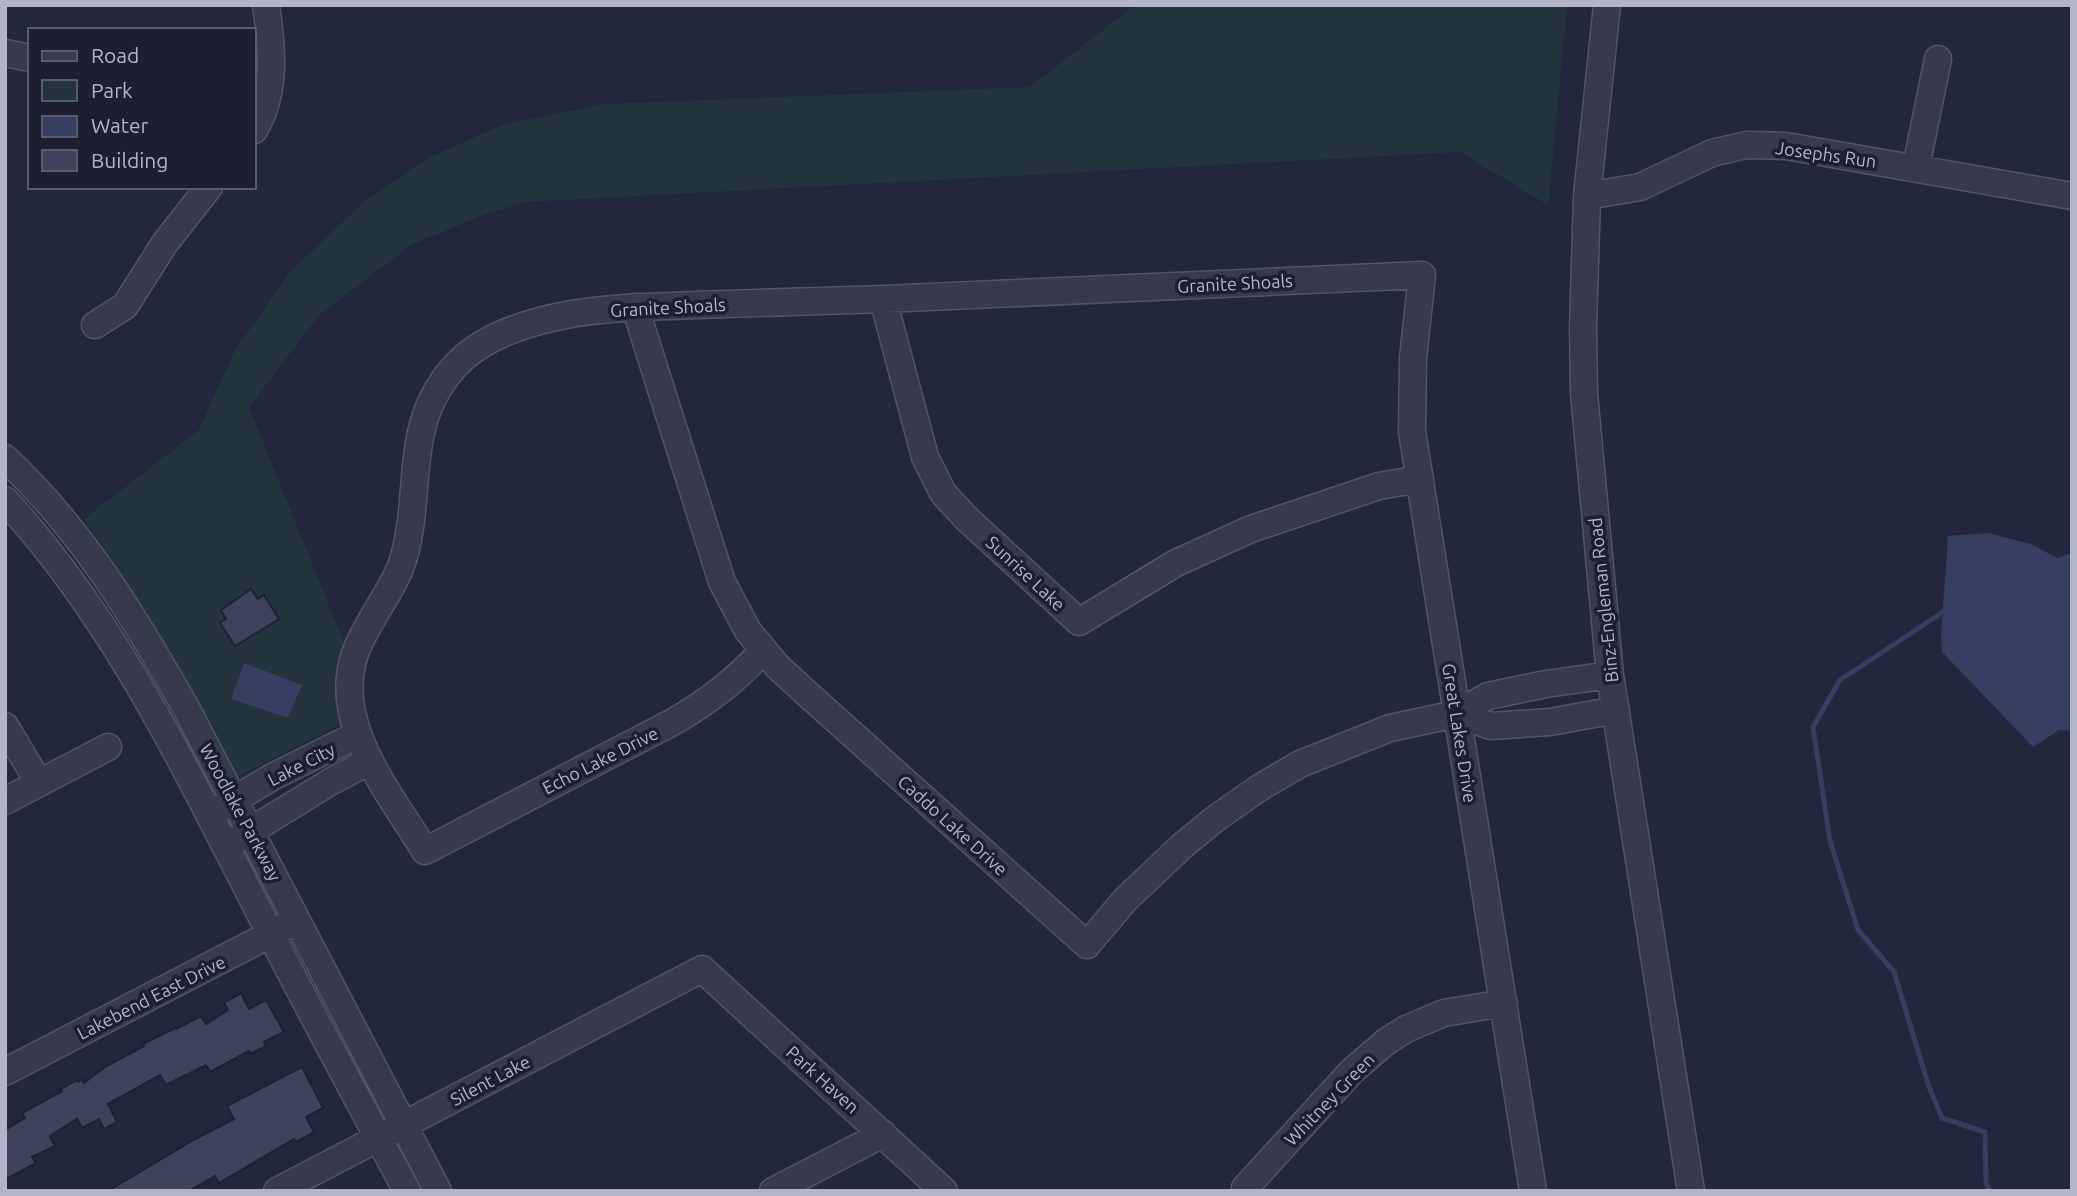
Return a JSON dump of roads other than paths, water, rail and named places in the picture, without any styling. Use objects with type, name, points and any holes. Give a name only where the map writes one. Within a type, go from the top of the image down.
[{"type":"street","points":[[257,113],[270,75],[272,46],[266,5]]},
{"type":"street","name":"Binz-Engleman Road","points":[[1607,5],[1587,196],[1584,393],[1610,676],[1691,1191]]},
{"type":"street","points":[[5,53],[28,58]]},
{"type":"street","points":[[1916,167],[1938,59]]},
{"type":"street","name":"Josephs Run","points":[[1587,196],[1640,187],[1712,153],[1746,145],[1786,146],[2072,196]]},
{"type":"street","points":[[95,325],[125,306],[165,243],[207,189]]},
{"type":"street","name":"Granite Shoals","points":[[425,851],[357,735],[349,700],[355,653],[402,563],[411,524],[415,456],[421,429],[439,386],[459,361],[496,336],[530,323],[570,314],[635,307],[1422,275]]},
{"type":"street","name":"Great Lakes Drive","points":[[1422,275],[1411,402],[1412,431],[1533,1191]]},
{"type":"street","name":"Sunrise Lake","points":[[883,299],[925,457],[943,493],[966,518],[1079,622],[1176,563],[1251,529],[1379,486],[1420,479]]},
{"type":"street","name":"Caddo Lake Drive","points":[[635,307],[722,582],[748,631],[763,651],[813,699],[1087,945],[1163,863],[1215,819],[1259,788],[1300,764],[1390,728],[1456,714],[1488,696],[1610,676]]},
{"type":"street","name":"Woodlake Parkway","points":[[5,458],[29,480],[85,545],[133,616],[186,708],[438,1191]]},
{"type":"street","name":"Woodlake Parkway","points":[[5,500],[60,563],[108,634],[166,729],[270,935],[407,1191]]},
{"type":"street","points":[[108,634],[133,616]]},
{"type":"street","name":"Echo Lake Drive","points":[[425,851],[673,722],[710,700],[737,678],[763,651]]},
{"type":"street","points":[[1529,688],[1534,722]]},
{"type":"street","points":[[1456,714],[1491,726],[1550,722],[1616,710]]},
{"type":"street","points":[[5,726],[39,783]]},
{"type":"street","name":"Lake City","points":[[209,814],[357,735]]},
{"type":"street","points":[[5,801],[108,747]]},
{"type":"street","name":"Lake City","points":[[226,847],[330,782],[370,761]]},
{"type":"street","points":[[287,770],[303,800]]},
{"type":"street","name":"Lakebend East Drive","points":[[5,1072],[297,920]]},
{"type":"street","name":"Silent Lake","points":[[277,1191],[702,969]]},
{"type":"street","name":"Park Haven","points":[[702,969],[944,1191]]},
{"type":"street","name":"Whitney Green","points":[[1245,1188],[1352,1071],[1387,1041],[1406,1029],[1444,1013],[1504,1003]]},
{"type":"street","points":[[773,1191],[883,1133]]},
{"type":"water","points":[[1988,533],[2031,544],[2057,558],[2072,553],[2072,731],[2059,730],[2033,747],[1942,652],[1948,536]]},
{"type":"water","points":[[244,663],[302,685],[288,718],[231,699]]},
{"type":"waterway","points":[[1949,613],[1943,612],[1840,680],[1813,727],[1830,841],[1858,930],[1894,972],[1928,1084],[1942,1118],[1985,1132],[1986,1183],[1990,1191]]}]
